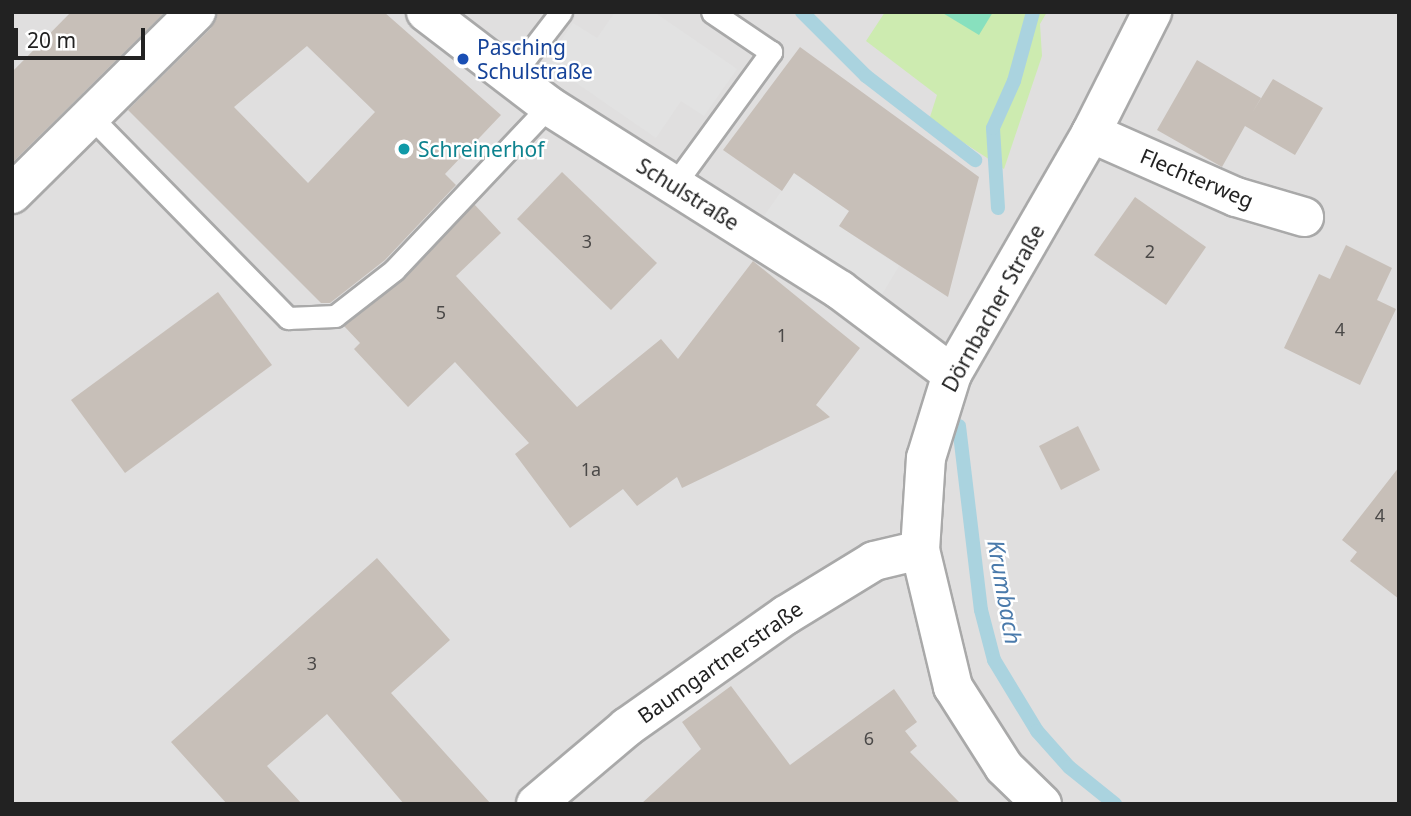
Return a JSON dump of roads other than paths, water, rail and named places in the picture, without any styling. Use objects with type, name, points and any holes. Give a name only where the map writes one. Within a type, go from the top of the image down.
[{"type":"street","points":[[12,194],[196,12]]},
{"type":"street","name":"Schulstraße","points":[[426,12],[549,106],[840,290],[952,374]]},
{"type":"street","name":"Dörnbacher Straße","points":[[1042,804],[1004,767],[953,687],[920,550],[926,458],[952,374],[1091,133],[1152,12]]},
{"type":"street","name":"Flechterweg","points":[[1091,133],[1236,197],[1304,217]]},
{"type":"street","name":"Baumgartnerstraße","points":[[536,804],[626,727],[797,608],[874,561],[920,550]]},
{"type":"lane","points":[[511,78],[561,12]]},
{"type":"lane","points":[[674,185],[771,52],[712,12]]},
{"type":"lane","points":[[90,116],[288,318],[335,316],[384,278],[549,106]]},
{"type":"waterway","points":[[802,12],[866,76],[975,160]]},
{"type":"waterway","name":"Krumbach","points":[[998,208],[993,128],[1014,81],[1033,12]]},
{"type":"waterway","name":"Krumbach","points":[[959,426],[981,610],[994,660],[1037,731],[1069,767],[1115,804]]},
{"type":"place","name":"Pasching Schulstraße","points":[[463,59]]},
{"type":"place","name":"Schreinerhof","points":[[404,149]]}]
